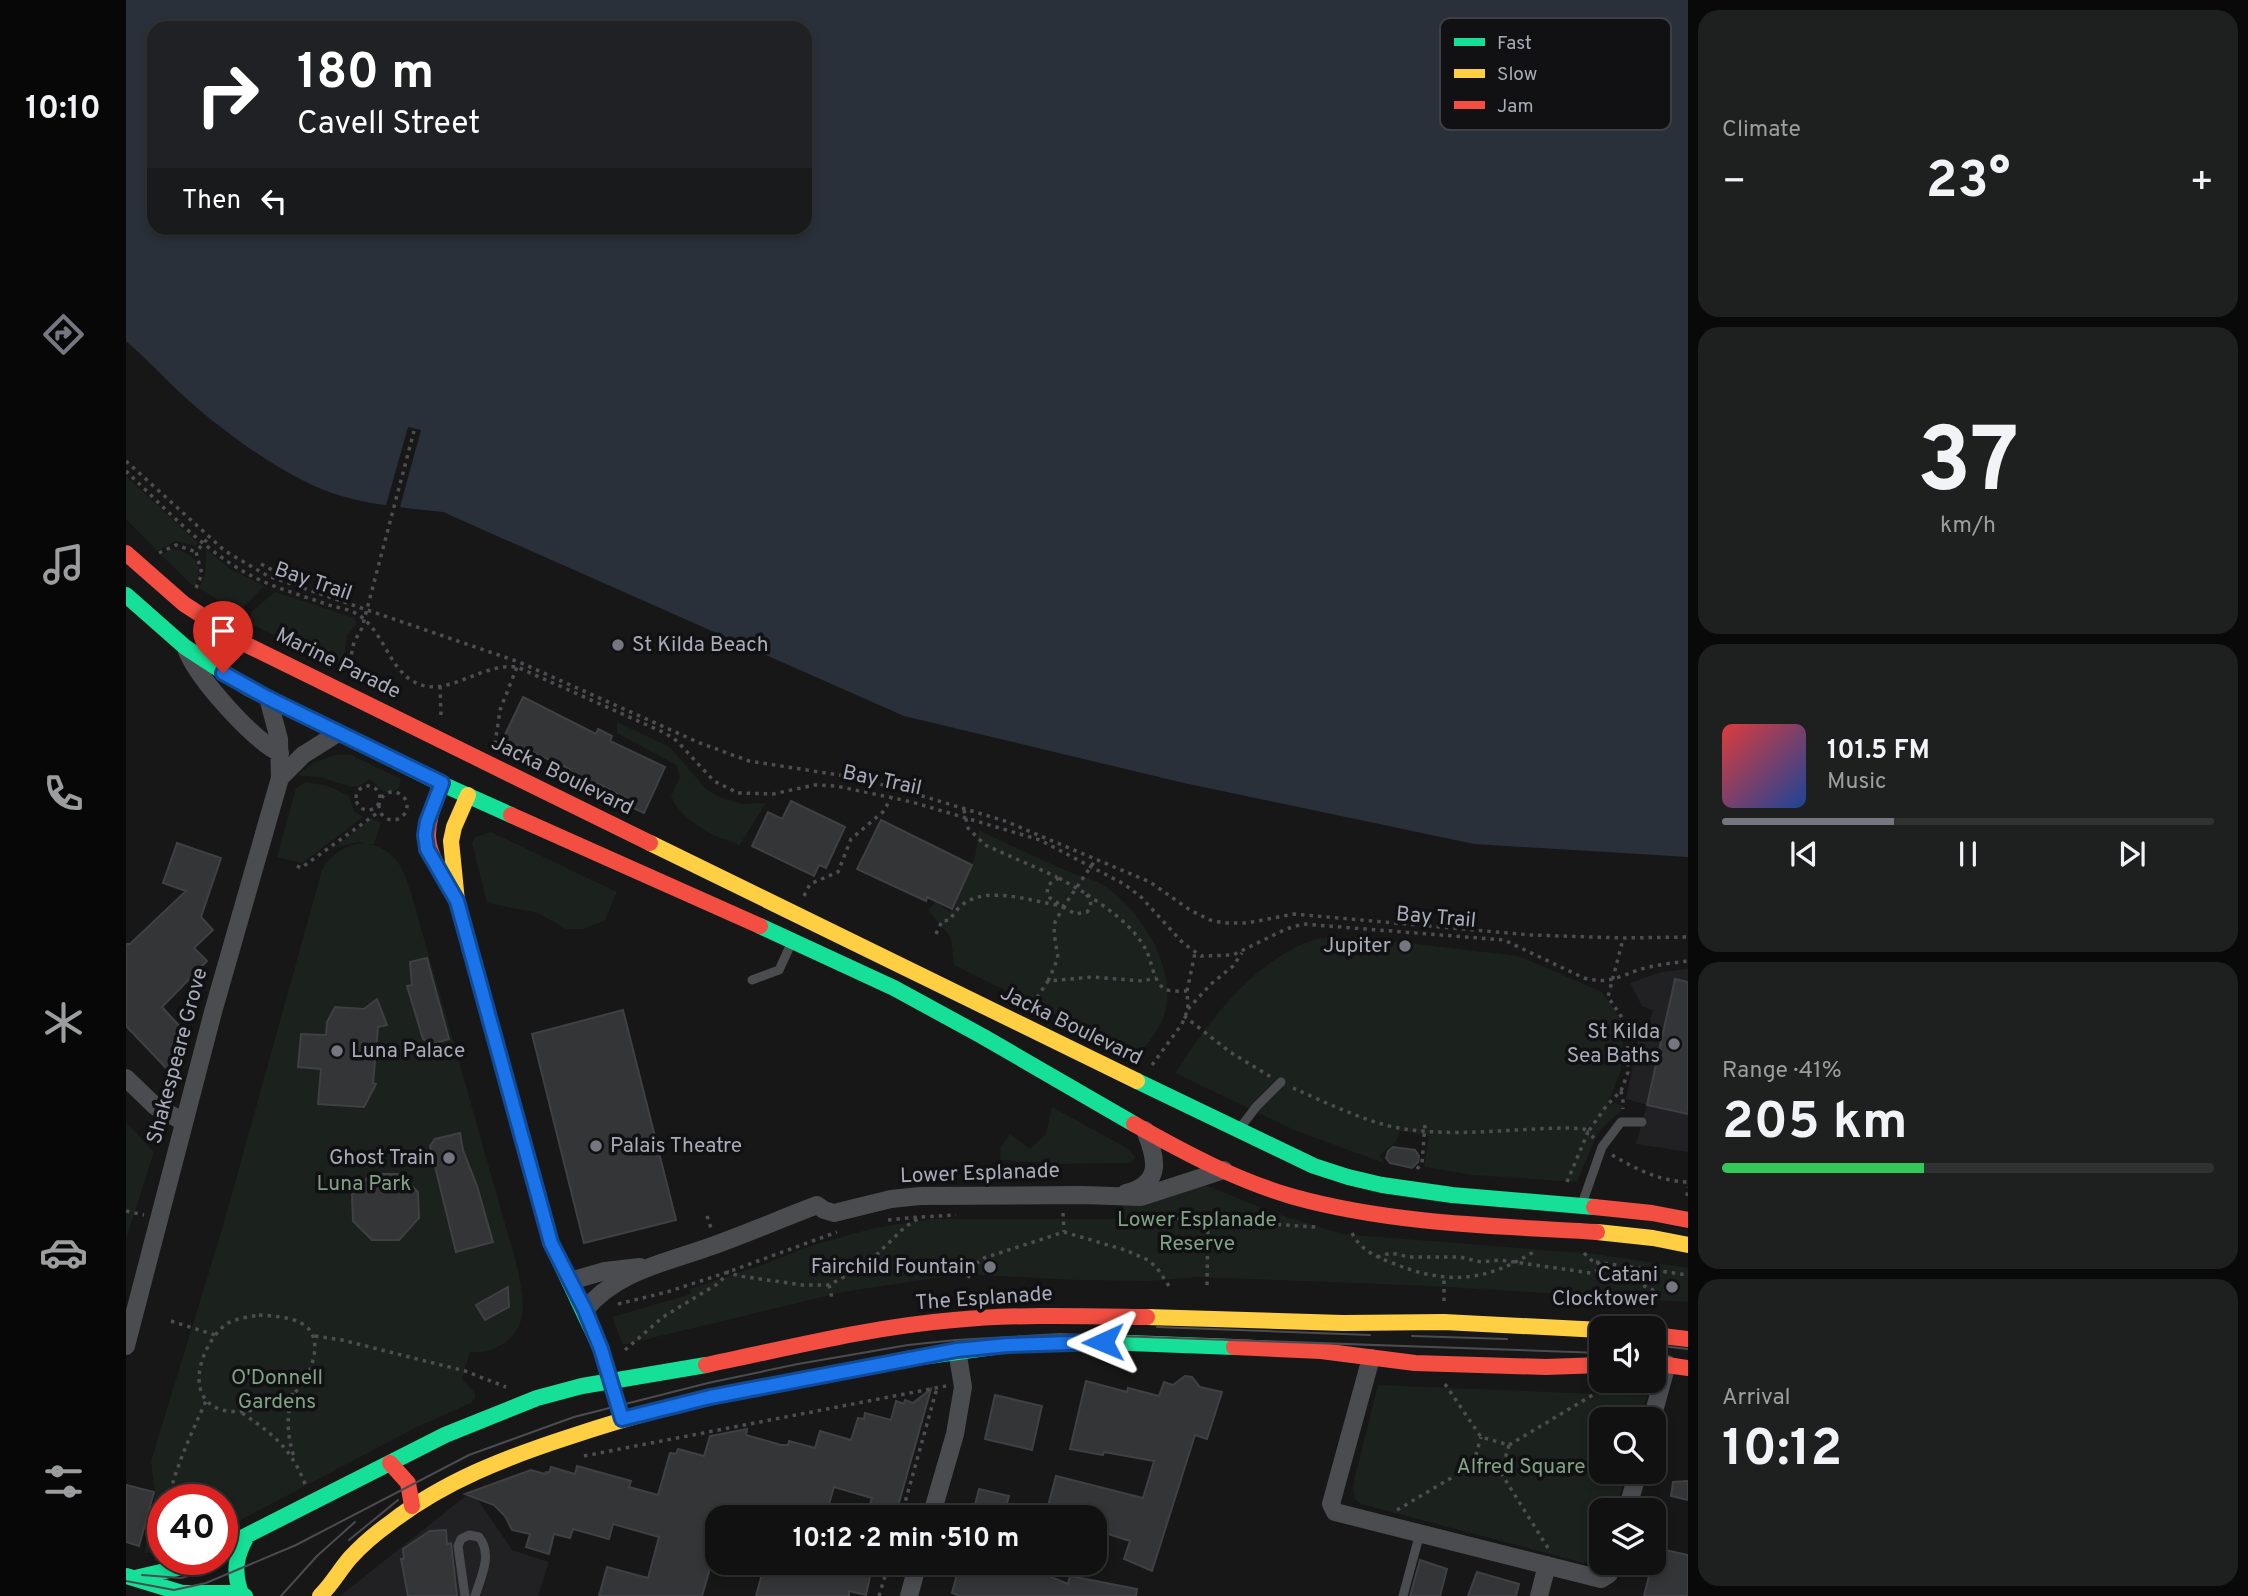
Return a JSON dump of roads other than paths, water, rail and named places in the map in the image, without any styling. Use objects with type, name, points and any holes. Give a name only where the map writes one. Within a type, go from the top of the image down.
[{"type":"street","name":"Marine Parade","points":[[126,552],[171,595],[210,624],[342,692],[462,774]]},
{"type":"street","points":[[126,595],[185,647],[223,673],[268,698],[338,733],[462,774],[793,940],[872,976],[1172,1145],[1224,1170],[1270,1189],[1330,1206],[1359,1211],[1401,1217],[1639,1236],[1688,1245]]},
{"type":"street","points":[[185,647],[196,670],[210,688],[267,746],[280,753]]},
{"type":"street","name":"Shakespeare Grove","points":[[126,1346],[133,1291],[184,1122],[280,778],[278,731],[268,698]]},
{"type":"street","points":[[280,778],[303,755],[338,733]]},
{"type":"street","points":[[457,901],[429,854],[425,838],[427,822],[462,774]]},
{"type":"street","points":[[462,774],[451,841],[457,901],[545,1224],[556,1256],[585,1310],[612,1381],[622,1419]]},
{"type":"street","name":"Jacka Boulevard","points":[[462,774],[1141,1084],[1199,1127],[1378,1186],[1406,1191],[1627,1210],[1688,1220]]},
{"type":"street","points":[[126,1077],[155,1105],[184,1122]]},
{"type":"street","points":[[1172,1145],[1189,1146],[1199,1127]]},
{"type":"street","name":"Lower Esplanade","points":[[1116,1196],[1142,1187],[1154,1171],[1155,1156],[1145,1130]]},
{"type":"street","points":[[1224,1170],[1230,1136]]},
{"type":"street","name":"Lower Esplanade","points":[[585,1310],[608,1288],[650,1266],[710,1247],[817,1205],[834,1213],[891,1199],[920,1196],[1152,1195],[1224,1170]]},
{"type":"street","name":"Lower Esplanade","points":[[570,1280],[605,1271],[650,1266]]},
{"type":"street","name":"The Esplanade","points":[[238,1540],[445,1435],[499,1412],[561,1391],[690,1369],[854,1334],[954,1321],[1059,1314],[1372,1340],[1441,1364],[1589,1365]]},
{"type":"street","points":[[934,1505],[955,1434],[962,1387],[954,1321]]},
{"type":"street","name":"The Esplanade","points":[[356,1552],[436,1490],[520,1453],[622,1419],[710,1397],[957,1350],[1008,1345],[1103,1342],[1321,1351],[1444,1322],[1589,1329]]},
{"type":"street","points":[[1666,1336],[1688,1339]]},
{"type":"street","points":[[1666,1349],[1671,1336]]},
{"type":"street","points":[[1372,1340],[1331,1504],[1335,1512],[1601,1579],[1607,1575]]},
{"type":"street","points":[[1666,1365],[1688,1368]]},
{"type":"street","points":[[390,1463],[408,1483],[412,1506]]},
{"type":"street","points":[[243,1596],[234,1577],[234,1565],[247,1536]]},
{"type":"street","points":[[320,1596],[356,1552]]},
{"type":"street","points":[[307,1596],[356,1552]]},
{"type":"street","points":[[1539,1596],[1547,1565]]},
{"type":"street","points":[[341,1573],[343,1596]]},
{"type":"street","points":[[909,1596],[915,1575]]},
{"type":"street","points":[[130,1577],[189,1594],[226,1591],[243,1596]]},
{"type":"lane","points":[[752,980],[779,970],[793,940]]},
{"type":"lane","points":[[1230,1136],[1281,1082]]},
{"type":"lane","points":[[1581,1206],[1602,1147],[1621,1122],[1643,1122]]},
{"type":"lane","points":[[1403,1596],[1420,1533]]},
{"type":"lane","points":[[465,1596],[458,1546],[461,1539],[469,1535],[478,1537],[486,1552],[475,1596]]},
{"type":"tram line","points":[[1157,1327],[1370,1335]]},
{"type":"tram line","points":[[126,1581],[174,1590],[206,1583],[296,1545],[469,1455],[574,1417],[708,1383],[908,1345],[1060,1334],[1589,1353]]},
{"type":"tram line","points":[[1412,1336],[1507,1339]]},
{"type":"tram line","points":[[1666,1346],[1688,1349]]},
{"type":"tram line","points":[[349,1540],[398,1500]]},
{"type":"tram line","points":[[281,1596],[317,1556],[355,1522]]},
{"type":"tram line","points":[[142,1575],[181,1578],[192,1575]]},
{"type":"place","name":"St Kilda Beach","points":[[618,645]]},
{"type":"place","name":"Jupiter","points":[[1405,946]]},
{"type":"place","name":"St Kilda Sea Baths","points":[[1674,1044]]},
{"type":"place","name":"Luna Palace","points":[[337,1051]]},
{"type":"place","name":"Palais Theatre","points":[[596,1146]]},
{"type":"place","name":"Ghost Train","points":[[449,1158]]},
{"type":"place","name":"Fairchild Fountain","points":[[990,1267]]},
{"type":"place","name":"Catani Clocktower","points":[[1672,1287]]},
{"type":"park label","name":"Luna Park","points":[[364,1184]]},
{"type":"park label","name":"Lower Esplanade Reserve","points":[[1197,1232]]},
{"type":"park label","name":"O'Donnell Gardens","points":[[277,1390]]},
{"type":"park label","name":"Alfred Square","points":[[1521,1467]]}]
